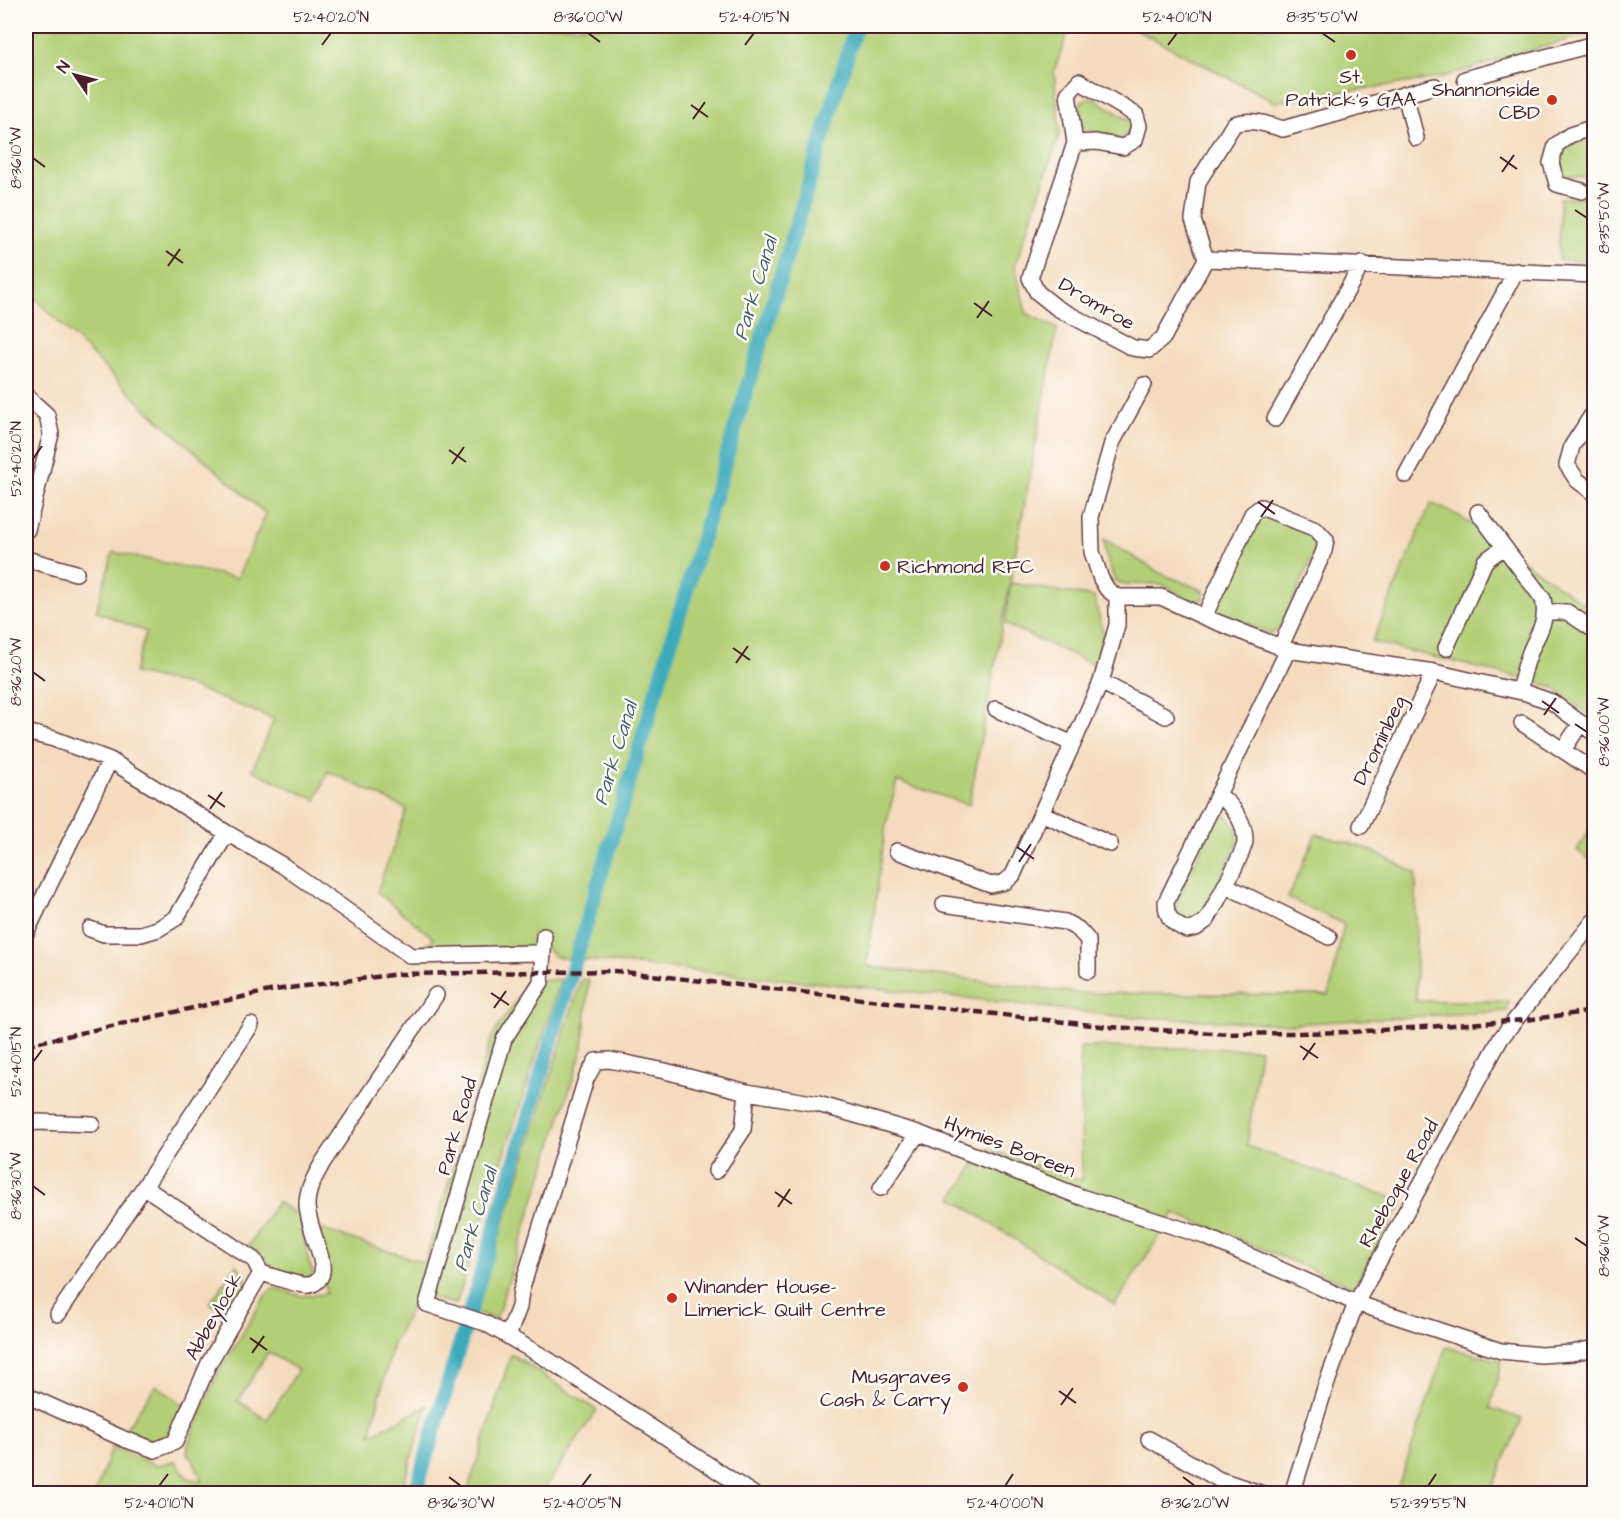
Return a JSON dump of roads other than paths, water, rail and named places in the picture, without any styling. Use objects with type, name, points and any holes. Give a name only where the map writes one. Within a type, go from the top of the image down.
[{"type":"street","points":[[1465,79],[1594,44]]},
{"type":"street","name":"Dromroe","points":[[1075,143],[1096,142],[1122,147],[1135,140],[1139,126],[1137,115],[1079,81],[1068,94],[1075,143],[1030,278],[1037,292],[1057,308],[1133,348],[1149,350],[1163,338],[1206,259]]},
{"type":"street","points":[[1435,86],[1283,129],[1261,122],[1244,120],[1234,124],[1198,183],[1193,220],[1206,259],[1594,275]]},
{"type":"street","points":[[1405,94],[1416,138]]},
{"type":"street","points":[[1582,191],[1557,184],[1551,163],[1556,145],[1570,135],[1594,127]]},
{"type":"street","points":[[1275,419],[1362,264]]},
{"type":"street","points":[[1406,475],[1516,271]]},
{"type":"street","points":[[897,851],[991,885],[1005,882],[1013,875],[1101,682],[1117,625],[1117,597],[1107,589],[1101,579],[1092,552],[1091,517],[1112,443],[1143,385]]},
{"type":"street","points":[[26,396],[47,415],[51,434],[27,530]]},
{"type":"street","points":[[1594,412],[1572,446],[1567,465],[1577,480],[1594,493]]},
{"type":"street","points":[[1204,617],[1245,524],[1261,507],[1316,529],[1326,540],[1324,551],[1284,649],[1166,902],[1169,919],[1187,930],[1196,928],[1207,920],[1246,843],[1242,825],[1231,804],[1218,794]]},
{"type":"street","points":[[1478,512],[1543,599],[1546,612],[1544,623],[1528,657],[1519,691]]},
{"type":"street","points":[[1446,648],[1485,561],[1504,547]]},
{"type":"street","points":[[26,559],[76,573]]},
{"type":"street","name":"Drominbeg","points":[[1117,597],[1161,597],[1284,649],[1434,672],[1519,691],[1552,702],[1594,733]]},
{"type":"street","points":[[1546,612],[1567,612],[1594,630]]},
{"type":"street","name":"Drominbeg","points":[[1361,826],[1434,672]]},
{"type":"street","points":[[1101,682],[1166,716]]},
{"type":"street","points":[[996,708],[1073,744]]},
{"type":"street","points":[[1522,723],[1594,771]]},
{"type":"street","points":[[1563,750],[1581,723]]},
{"type":"street","points":[[26,732],[54,739],[110,760],[282,865],[411,956],[536,953],[542,958]]},
{"type":"street","points":[[26,933],[110,760]]},
{"type":"street","points":[[1041,813],[1110,844]]},
{"type":"street","points":[[90,930],[104,934],[141,934],[176,918],[227,833]]},
{"type":"street","points":[[987,911],[991,885]]},
{"type":"street","points":[[1225,885],[1329,937]]},
{"type":"street","points":[[944,904],[1065,922],[1078,929],[1088,940],[1088,971]]},
{"type":"street","name":"Rhebogue Road","points":[[1292,1494],[1325,1388],[1356,1304],[1501,1038],[1594,921]]},
{"type":"street","points":[[542,958],[544,936]]},
{"type":"street","name":"Park Road","points":[[508,1336],[485,1323],[427,1304],[504,1039],[541,982],[542,958]]},
{"type":"street","points":[[261,1273],[308,1286],[317,1282],[322,1272],[321,1262],[308,1219],[307,1202],[312,1184],[323,1162],[436,994]]},
{"type":"street","points":[[58,1314],[251,1025]]},
{"type":"street","name":"Hymies Boreen","points":[[508,1336],[519,1307],[521,1291],[586,1079],[596,1061],[609,1060],[747,1092],[818,1104],[918,1133],[1081,1197],[1204,1236],[1356,1304],[1501,1351],[1540,1355],[1572,1353],[1594,1348]]},
{"type":"street","points":[[716,1171],[743,1130],[747,1092]]},
{"type":"street","points":[[26,1124],[37,1122],[92,1124]]},
{"type":"street","points":[[881,1188],[918,1133]]},
{"type":"street","name":"Abbeylock","points":[[26,1395],[124,1439],[155,1449],[175,1442],[209,1363],[261,1273],[254,1260],[144,1187]]},
{"type":"street","points":[[508,1336],[753,1494]]},
{"type":"street","points":[[1149,1439],[1218,1479],[1263,1494]]},
{"type":"waterway","name":"Park Canal","points":[[415,1494],[856,26]]},
{"type":"railway","points":[[26,1045],[274,990],[399,974],[615,971],[1109,1027],[1229,1034],[1352,1032],[1525,1020],[1594,1011]]},
{"type":"place","name":"St. Patrick's GAA","points":[[1351,55]]},
{"type":"place","name":"Shannonside CBD","points":[[1552,100]]},
{"type":"place","name":"Richmond RFC","points":[[885,566]]},
{"type":"place","name":"Winander House- Limerick Quilt Centre","points":[[672,1298]]},
{"type":"place","name":"Musgraves Cash & Carry","points":[[963,1387]]}]
